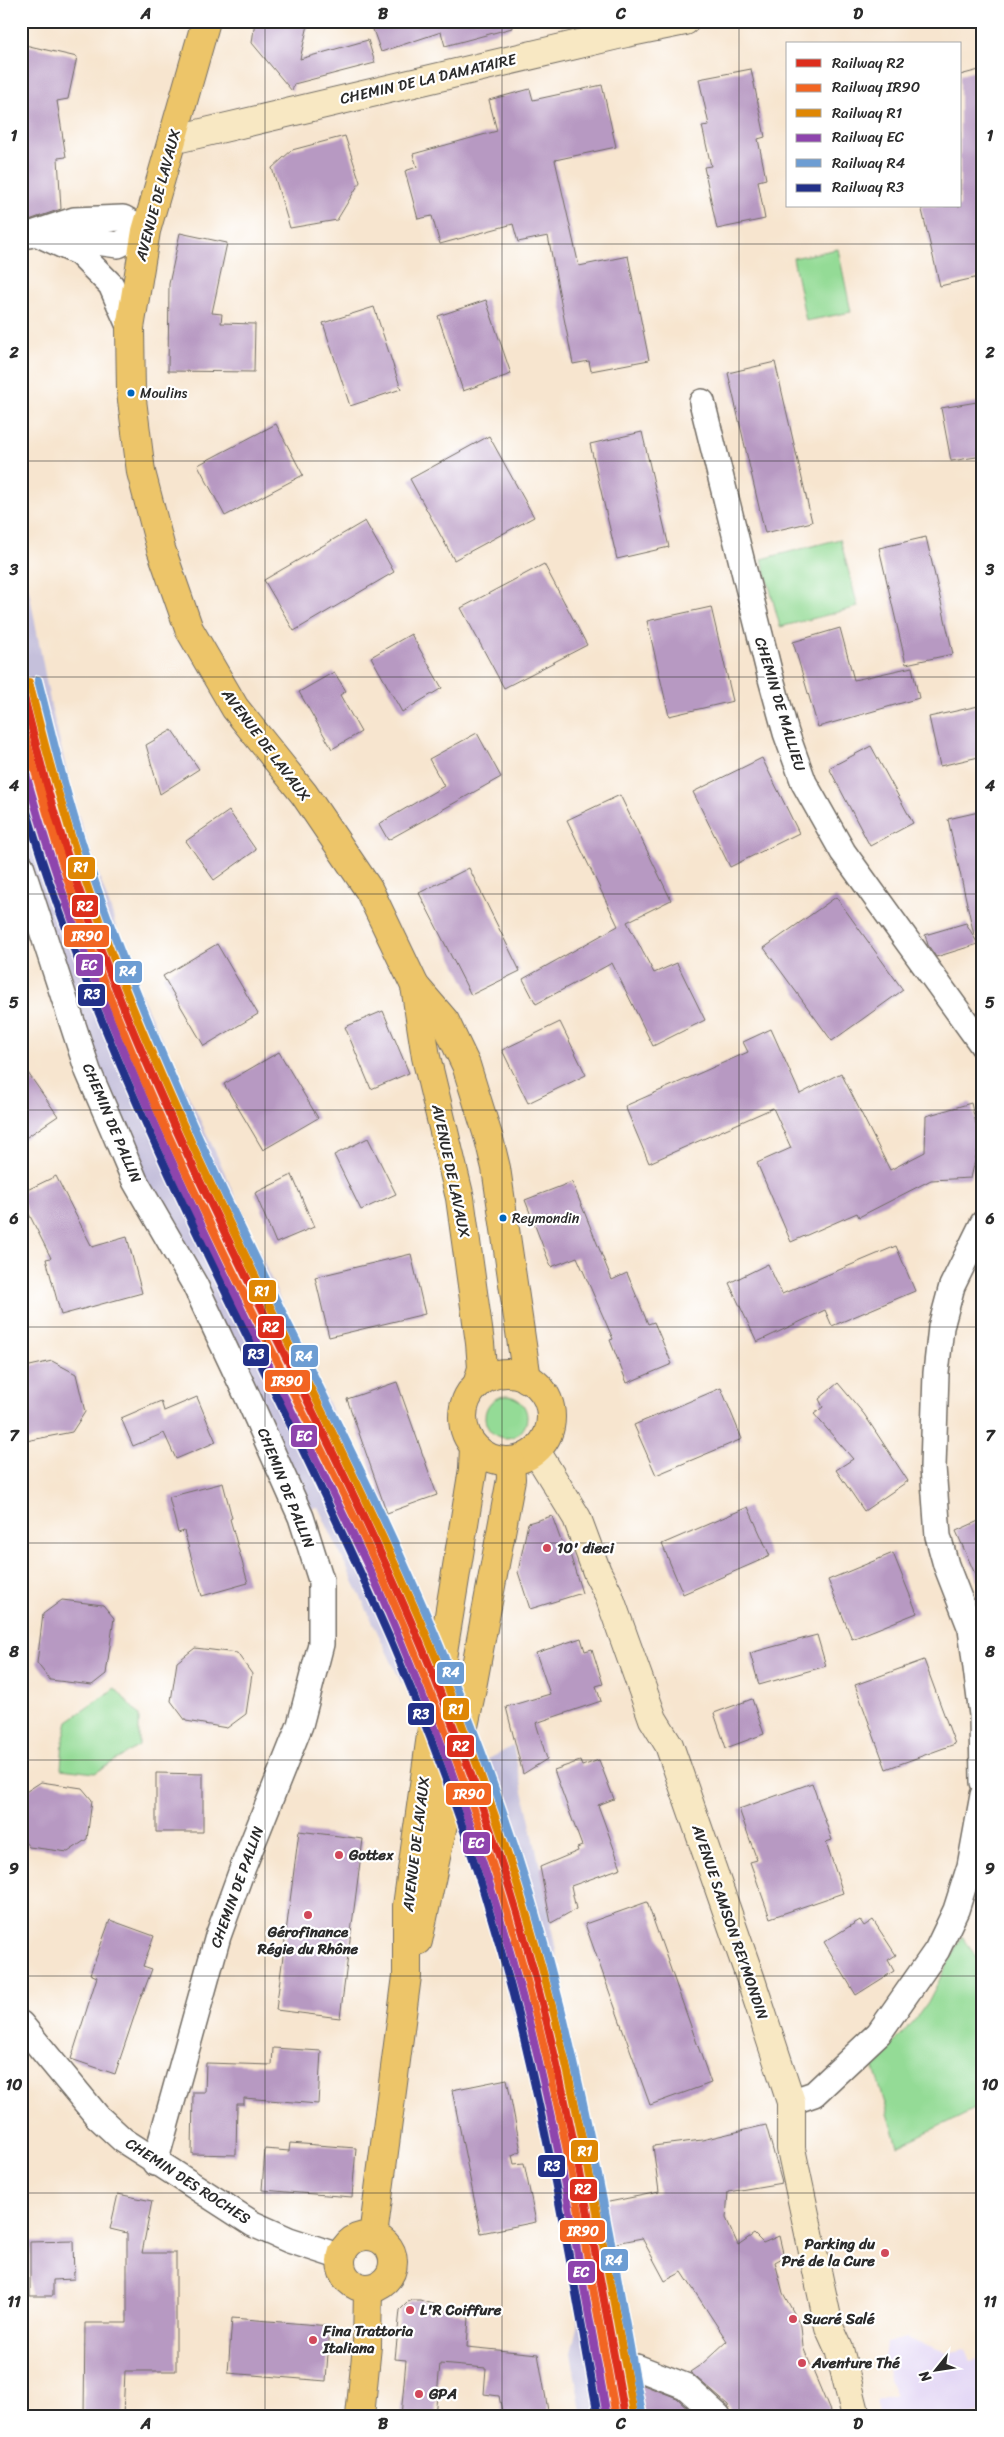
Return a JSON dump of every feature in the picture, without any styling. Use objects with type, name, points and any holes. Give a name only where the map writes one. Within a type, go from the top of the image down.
[{"type":"main road","name":"AVENUE DE LAVAUX","points":[[206,21],[146,231],[130,328],[131,392],[141,472],[161,549],[189,629],[235,708],[304,794],[369,890],[415,986],[445,1021],[466,1065],[496,1168],[527,1378]]},
{"type":"main road","name":"AVENUE DE LAVAUX","points":[[415,986],[426,1057],[460,1198],[480,1343],[482,1368],[476,1386]]},
{"type":"main road","points":[[501,1374],[514,1374],[527,1378],[543,1393],[551,1412],[547,1434],[536,1451],[524,1458],[510,1461],[491,1458],[474,1447],[467,1436],[463,1422],[468,1396],[476,1386],[488,1378],[501,1374]]},
{"type":"main road","name":"AVENUE DE LAVAUX","points":[[373,2236],[407,1976],[407,1906],[441,1664],[473,1468],[474,1447]]},
{"type":"main road","name":"AVENUE DE LAVAUX","points":[[407,1976],[422,1927],[470,1698],[511,1479],[510,1461]]},
{"type":"main road","points":[[364,2236],[373,2236],[387,2245],[392,2252],[393,2261],[388,2278],[382,2284],[368,2288],[356,2286],[343,2274],[341,2257],[349,2242],[364,2236]]},
{"type":"main road","points":[[360,2416],[367,2346],[368,2288]]},
{"type":"street","name":"CHEMIN DE LA DAMATAIRE","points":[[172,140],[626,33],[685,21]]},
{"type":"street","points":[[29,235],[118,245],[146,231]]},
{"type":"street","points":[[29,235],[79,253],[111,285],[130,328]]},
{"type":"street","name":"CHEMIN DE MALLIEU","points":[[702,402],[770,676],[786,733],[804,783],[843,852],[983,1046]]},
{"type":"street","name":"CHEMIN DE PALLIN","points":[[21,866],[85,1061],[113,1129],[135,1181],[195,1285],[301,1517],[321,1580],[321,1644],[300,1725],[242,1868],[218,1936],[155,2162]]},
{"type":"street","points":[[980,1228],[952,1286],[941,1327],[936,1373],[933,1467],[938,1536],[946,1565],[971,1629],[982,1714],[983,1782]]},
{"type":"street","name":"AVENUE SAMSON REYMONDIN","points":[[536,1451],[577,1518],[597,1572],[608,1593],[652,1720],[669,1745],[751,1980],[790,2102],[791,2149],[826,2318],[839,2349],[856,2416]]},
{"type":"street","points":[[790,2102],[814,2094],[879,2033],[937,1950],[956,1910],[970,1866],[983,1795]]},
{"type":"street","name":"CHEMIN DES ROCHES","points":[[21,2024],[97,2116],[123,2140],[253,2224],[289,2240],[341,2257]]},
{"type":"street","points":[[636,2366],[685,2386],[718,2416]]},
{"type":"shaded area","points":[[21,548],[51,706],[76,808],[113,916],[124,959],[220,1162],[285,1311],[419,1598],[402,1684],[318,1507],[302,1510],[145,1186],[78,1026],[29,863],[21,845]]},
{"type":"shaded area","points":[[513,1746],[540,1867],[556,1951],[557,1980],[601,2189],[624,2313],[631,2312],[633,2348],[628,2347],[642,2416],[582,2416],[571,2353],[577,2327],[578,2293],[539,2102],[466,1850],[481,1763]]},
{"type":"shaded area","points":[[906,2338],[947,2353],[965,2349],[970,2361],[983,2357],[983,2413],[971,2416],[879,2416],[876,2404],[878,2400],[896,2395],[889,2380],[888,2366],[883,2364],[886,2343]]},
{"type":"green space","points":[[838,249],[851,312],[806,321],[793,258]]},
{"type":"green space","points":[[840,539],[858,607],[780,627],[762,559]]},
{"type":"green space","points":[[502,1396],[510,1396],[521,1402],[527,1417],[521,1432],[510,1438],[502,1438],[491,1432],[485,1421],[485,1413],[491,1402]]},
{"type":"green space","points":[[115,1688],[139,1715],[139,1746],[95,1773],[61,1769],[63,1741],[68,1721]]},
{"type":"green space","points":[[962,1936],[983,1965],[983,2105],[898,2146],[873,2065],[914,2021],[928,2002]]},
{"type":"building","points":[[255,21],[309,21],[300,59],[368,40],[375,63],[294,84],[292,91],[252,43]]},
{"type":"building","points":[[370,21],[511,21],[512,28],[445,46],[441,32],[381,52]]},
{"type":"building","points":[[25,45],[77,57],[68,99],[57,101],[66,157],[58,158],[61,209],[26,221],[21,175],[21,62]]},
{"type":"building","points":[[751,69],[765,137],[758,139],[766,179],[758,181],[765,219],[717,229],[704,167],[711,166],[702,126],[709,125],[699,79]]},
{"type":"building","points":[[983,69],[983,276],[940,286],[921,208],[962,208],[962,74]]},
{"type":"building","points":[[602,85],[616,147],[555,160],[579,266],[628,256],[649,360],[591,371],[589,361],[573,364],[548,236],[518,242],[513,224],[440,244],[432,216],[418,219],[405,171],[417,167],[413,154],[497,131],[489,100],[530,89],[533,100]]},
{"type":"building","points":[[345,136],[360,182],[337,220],[290,228],[272,168],[292,150]]},
{"type":"building","points":[[180,233],[227,243],[212,313],[222,314],[221,323],[255,324],[254,372],[168,371],[169,284]]},
{"type":"building","points":[[486,300],[511,374],[463,391],[438,316]]},
{"type":"building","points":[[374,307],[401,389],[350,406],[323,323]]},
{"type":"building","points":[[775,362],[812,522],[765,533],[728,373]]},
{"type":"building","points":[[983,401],[983,456],[951,461],[941,408]]},
{"type":"building","points":[[276,424],[303,475],[225,516],[198,465]]},
{"type":"building","points":[[642,432],[669,547],[617,559],[590,444]]},
{"type":"building","points":[[489,436],[534,517],[454,560],[410,479]]},
{"type":"building","points":[[365,521],[394,572],[294,631],[264,580]]},
{"type":"building","points":[[926,537],[953,654],[906,664],[879,548]]},
{"type":"building","points":[[544,564],[587,645],[504,688],[461,608]]},
{"type":"building","points":[[711,607],[733,701],[669,716],[647,621]]},
{"type":"building","points":[[840,628],[854,680],[912,667],[919,698],[818,727],[793,642]]},
{"type":"building","points":[[411,634],[442,688],[402,712],[371,657]]},
{"type":"building","points":[[334,672],[346,691],[340,695],[361,732],[332,749],[299,692]]},
{"type":"building","points":[[983,705],[983,756],[940,766],[929,717]]},
{"type":"building","points":[[172,730],[199,769],[160,794],[146,745]]},
{"type":"building","points":[[477,733],[501,777],[388,840],[379,824],[444,786],[429,759]]},
{"type":"building","points":[[871,746],[913,823],[870,846],[829,768]]},
{"type":"building","points":[[762,758],[799,833],[730,867],[693,792]]},
{"type":"building","points":[[620,795],[671,900],[627,922],[654,973],[677,963],[705,1020],[653,1046],[612,963],[536,1004],[523,979],[618,926],[567,820]]},
{"type":"building","points":[[229,811],[256,850],[214,880],[186,841]]},
{"type":"building","points":[[983,811],[983,934],[974,935],[948,819]]},
{"type":"building","points":[[469,868],[520,971],[471,995],[419,893]]},
{"type":"building","points":[[836,897],[903,990],[832,1041],[764,948]]},
{"type":"building","points":[[966,923],[978,944],[936,957],[928,945],[925,935]]},
{"type":"building","points":[[217,944],[258,1014],[204,1046],[163,976]]},
{"type":"building","points":[[383,1011],[409,1073],[371,1089],[345,1027]]},
{"type":"building","points":[[560,1022],[586,1075],[528,1103],[502,1050]]},
{"type":"building","points":[[771,1029],[800,1094],[841,1073],[890,1170],[925,1152],[926,1116],[971,1103],[980,1140],[971,1178],[931,1180],[859,1217],[857,1213],[791,1242],[757,1163],[791,1148],[773,1108],[649,1163],[625,1106],[748,1052],[743,1042]]},
{"type":"building","points":[[279,1052],[318,1118],[263,1150],[224,1084]]},
{"type":"building","points":[[21,1063],[58,1116],[21,1141]]},
{"type":"building","points":[[368,1138],[396,1194],[361,1210],[334,1155]]},
{"type":"building","points":[[292,1175],[314,1227],[276,1243],[255,1193]]},
{"type":"building","points":[[56,1176],[92,1247],[127,1237],[142,1293],[61,1315],[46,1259],[51,1258],[21,1198],[21,1193]]},
{"type":"building","points":[[572,1182],[612,1280],[627,1273],[648,1324],[654,1322],[672,1364],[627,1383],[610,1340],[613,1339],[577,1257],[551,1267],[525,1200]]},
{"type":"building","points":[[896,1246],[915,1291],[832,1326],[825,1310],[757,1342],[729,1283],[768,1264],[782,1294]]},
{"type":"building","points":[[411,1254],[425,1314],[329,1337],[315,1277]]},
{"type":"building","points":[[52,1361],[76,1374],[85,1412],[72,1432],[21,1442],[21,1368]]},
{"type":"building","points":[[397,1382],[437,1495],[387,1513],[347,1399]]},
{"type":"building","points":[[838,1383],[864,1414],[908,1481],[864,1511],[836,1470],[853,1459],[814,1414],[823,1407],[819,1399]]},
{"type":"building","points":[[721,1388],[742,1439],[656,1475],[634,1425]]},
{"type":"building","points":[[197,1397],[216,1442],[176,1459],[164,1433],[133,1446],[121,1418],[161,1401],[164,1411]]},
{"type":"building","points":[[223,1483],[232,1518],[230,1519],[248,1583],[202,1596],[184,1531],[178,1533],[169,1497]]},
{"type":"building","points":[[748,1507],[770,1556],[683,1594],[662,1544]]},
{"type":"building","points":[[552,1516],[565,1552],[569,1551],[582,1593],[530,1609],[518,1572],[528,1523]]},
{"type":"building","points":[[983,1519],[983,1592],[956,1531]]},
{"type":"building","points":[[893,1553],[917,1613],[852,1639],[828,1580]]},
{"type":"building","points":[[62,1600],[103,1605],[114,1618],[106,1674],[92,1685],[50,1680],[37,1663],[43,1614]]},
{"type":"building","points":[[817,1635],[826,1666],[759,1685],[750,1653]]},
{"type":"building","points":[[581,1638],[585,1651],[592,1649],[603,1684],[596,1686],[601,1701],[536,1723],[547,1759],[523,1774],[506,1707],[550,1694],[536,1653]]},
{"type":"building","points":[[195,1648],[237,1653],[252,1674],[246,1714],[227,1728],[186,1721],[171,1701],[177,1662]]},
{"type":"building","points":[[924,1660],[955,1744],[886,1769],[855,1685]]},
{"type":"building","points":[[752,1699],[764,1734],[726,1748],[714,1713]]},
{"type":"building","points":[[599,1760],[614,1799],[598,1805],[621,1868],[571,1886],[576,1909],[551,1923],[540,1867],[578,1851],[577,1848],[582,1846],[554,1770],[580,1761],[582,1766]]},
{"type":"building","points":[[156,1773],[203,1774],[203,1832],[156,1832]]},
{"type":"building","points":[[41,1782],[82,1788],[92,1800],[87,1839],[68,1852],[29,1847],[21,1837],[21,1795]]},
{"type":"building","points":[[812,1783],[832,1840],[826,1842],[843,1893],[770,1918],[750,1862],[757,1860],[739,1809]]},
{"type":"building","points":[[299,1831],[363,1839],[340,2018],[276,2010]]},
{"type":"building","points":[[647,1902],[711,2083],[650,2105],[585,1924]]},
{"type":"building","points":[[110,1920],[154,1936],[143,1966],[152,1969],[115,2074],[71,2059],[97,1977],[90,1974]]},
{"type":"building","points":[[860,1920],[864,1926],[873,1920],[896,1955],[888,1960],[894,1971],[856,1995],[824,1942]]},
{"type":"building","points":[[273,2048],[321,2051],[318,2104],[244,2098],[244,2104],[237,2104],[236,2155],[192,2154],[193,2092],[205,2092],[206,2063],[272,2065]]},
{"type":"building","points":[[507,2079],[521,2151],[512,2155],[514,2164],[524,2163],[536,2222],[481,2233],[452,2090]]},
{"type":"building","points":[[766,2125],[782,2183],[728,2192],[726,2218],[738,2245],[754,2234],[763,2243],[779,2236],[784,2257],[775,2262],[783,2293],[801,2326],[803,2347],[832,2416],[732,2416],[728,2405],[690,2372],[702,2364],[727,2341],[682,2272],[665,2281],[642,2238],[606,2245],[599,2204],[659,2192],[653,2146],[702,2140]]},
{"type":"building","points":[[290,2143],[356,2148],[352,2197],[262,2190],[265,2149],[289,2151]]},
{"type":"building","points":[[118,2194],[152,2201],[142,2253],[176,2253],[176,2371],[125,2371],[123,2416],[84,2416],[85,2323],[127,2323],[127,2233],[110,2229]]},
{"type":"building","points":[[73,2241],[74,2279],[53,2280],[53,2296],[30,2296],[30,2242]]},
{"type":"building","points":[[413,2300],[420,2300],[469,2317],[467,2347],[538,2354],[549,2416],[503,2416],[499,2396],[484,2394],[486,2368],[440,2364],[435,2416],[401,2416],[406,2360],[395,2359],[400,2310]]},
{"type":"building","points":[[232,2318],[330,2326],[326,2381],[228,2373]]},
{"type":"building","points":[[638,2383],[677,2398],[696,2416],[644,2416]]},
{"type":"rail line","name":"R4","points":[[38,680],[64,782],[81,839],[110,925],[143,1009],[197,1134],[259,1266],[388,1528],[418,1594],[463,1703],[495,1788],[549,1960],[584,2106],[642,2413]]},
{"type":"rail line","name":"R1","points":[[29,682],[73,842],[87,887],[119,974],[192,1144],[410,1597],[471,1747],[515,1876],[552,2006],[576,2108],[634,2414]]},
{"type":"rail line","name":"R2","points":[[21,685],[64,845],[128,1020],[215,1213],[375,1540],[433,1674],[479,1797],[520,1923],[543,2007],[567,2109],[625,2416]]},
{"type":"rail line","name":"IR90","points":[[21,720],[49,821],[73,895],[97,964],[131,1050],[250,1307],[385,1582],[424,1675],[460,1769],[507,1911],[547,2057],[579,2210],[616,2416]]},
{"type":"rail line","name":"EC","points":[[21,755],[44,835],[70,914],[131,1070],[200,1222],[272,1372],[342,1511],[381,1595],[423,1696],[461,1798],[511,1954],[538,2057],[570,2210],[607,2416]]},
{"type":"rail line","name":"R3","points":[[21,790],[61,914],[121,1066],[154,1142],[371,1596],[415,1698],[454,1802],[504,1961],[530,2064],[561,2215],[598,2416]]},
{"type":"place","name":"Moulins","points":[[131,393]]},
{"type":"place","name":"Reymondin","points":[[503,1218]]},
{"type":"place","name":"10' dieci","points":[[547,1548]]},
{"type":"place","name":"Gottex","points":[[339,1855]]},
{"type":"place","name":"Gérofinance Régie du Rhône","points":[[308,1915]]},
{"type":"place","name":"Parking du Pré de la Cure","points":[[885,2253]]},
{"type":"place","name":"L'R Coiffure","points":[[410,2310]]},
{"type":"place","name":"Sucré Salé","points":[[793,2319]]},
{"type":"place","name":"Fina Trattoria Italiana","points":[[313,2340]]},
{"type":"place","name":"Aventure Thé","points":[[802,2363]]},
{"type":"place","name":"GPA","points":[[419,2394]]}]
